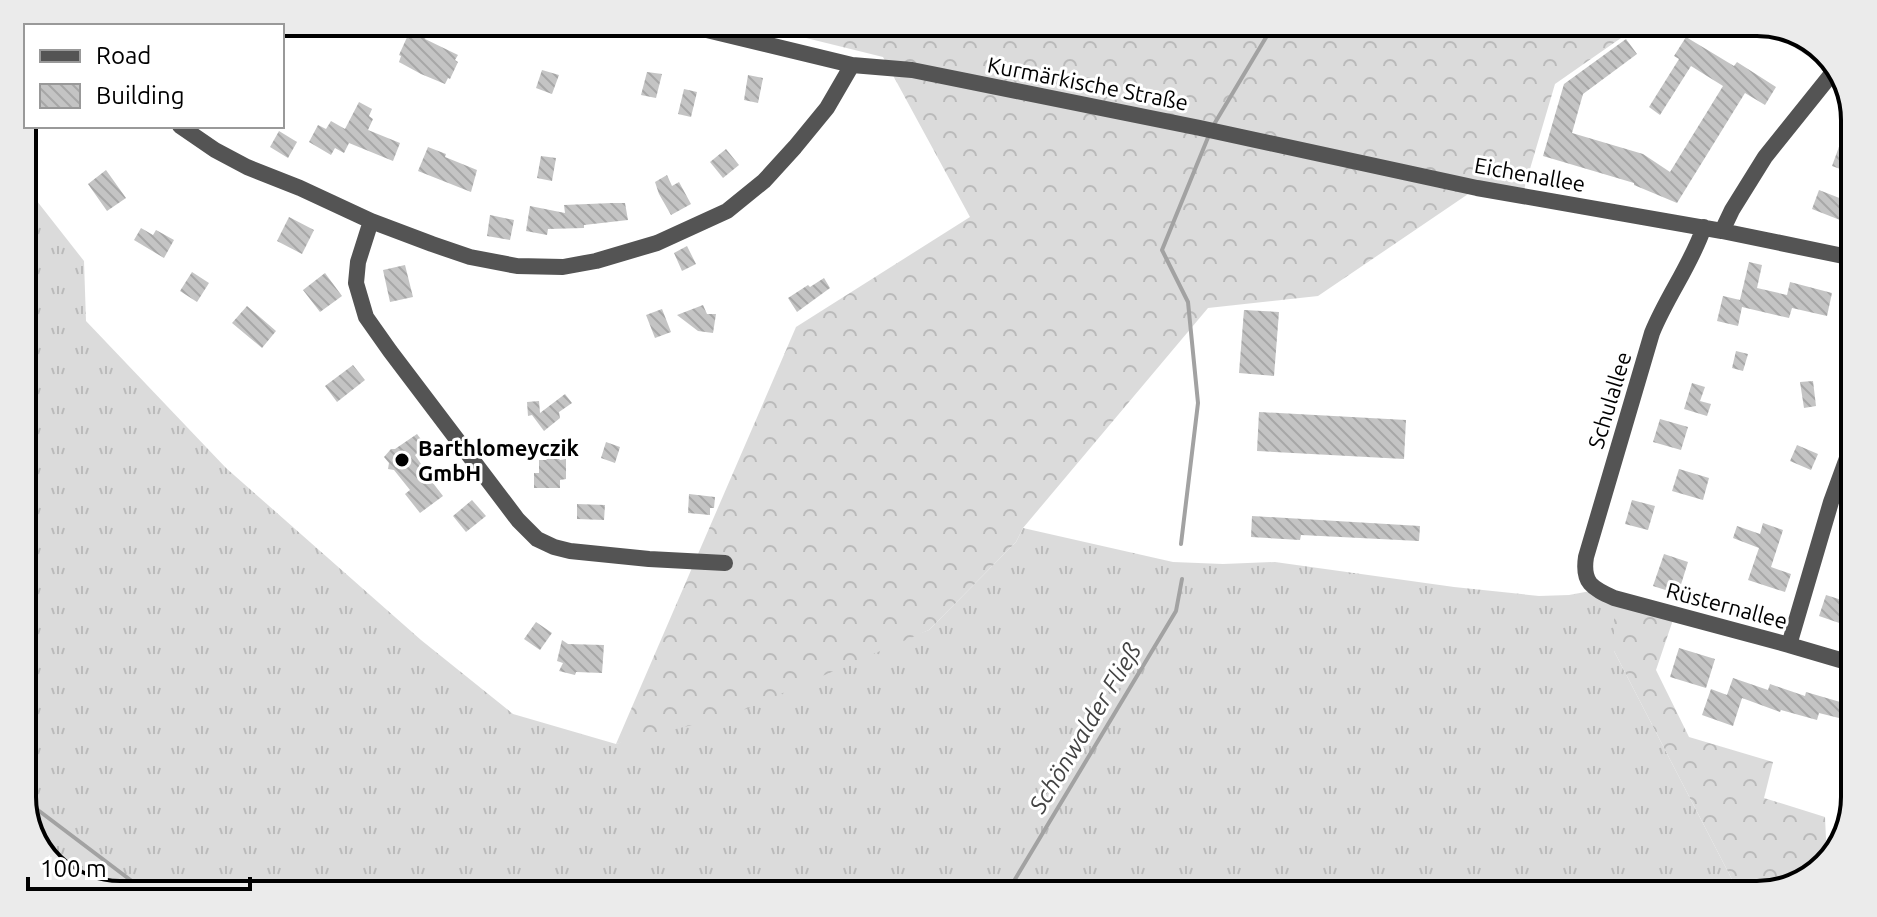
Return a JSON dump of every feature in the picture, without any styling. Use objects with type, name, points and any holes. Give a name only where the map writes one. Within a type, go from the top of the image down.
[{"type":"street","name":"Kurmärkische Straße","points":[[732,36],[852,65],[912,70],[1207,130]]},
{"type":"street","points":[[183,128],[247,167],[371,221],[470,257],[517,266],[563,267],[657,243],[727,211],[764,181],[827,108],[852,65]]},
{"type":"street","points":[[1722,231],[1765,157],[1829,77]]},
{"type":"street","name":"Eichenallee","points":[[1207,130],[1477,188],[1704,227],[1841,256]]},
{"type":"street","points":[[371,221],[358,262],[356,283],[366,317],[518,520],[537,539],[570,551],[725,563]]},
{"type":"street","name":"Schulallee","points":[[1596,590],[1584,571],[1586,557],[1652,333],[1704,227]]},
{"type":"street","points":[[1789,645],[1841,475]]},
{"type":"street","name":"Rüsternallee","points":[[1596,590],[1614,598],[1841,660]]},
{"type":"green space","points":[[798,36],[1624,36],[1555,84],[1522,196],[1477,188],[1318,296],[1208,308],[1023,528],[1016,542],[929,630],[732,715],[616,744],[796,327],[970,217],[883,57]]},
{"type":"green space","points":[[1785,42],[1803,50],[1817,62]]},
{"type":"green space","points":[[36,200],[84,261],[86,321],[226,468],[421,640],[513,714],[616,744],[929,630],[1016,542],[1023,528],[1173,562],[1275,562],[1539,596],[1596,590],[1614,598],[1614,651],[1733,881],[120,881],[99,878],[74,867],[57,852],[40,824],[36,802]]},
{"type":"green space","points":[[1614,598],[1675,614],[1656,670],[1689,737],[1773,762],[1764,798],[1825,817],[1826,844],[1812,860],[1789,875],[1778,878],[1733,881],[1614,651]]},
{"type":"building","points":[[408,36],[426,36],[425,39],[458,55],[455,60],[458,62],[445,84],[399,62]]},
{"type":"building","points":[[1686,37],[1734,66],[1737,62],[1776,87],[1765,105],[1745,93],[1677,203],[1634,183],[1543,156],[1564,84],[1626,39],[1637,54],[1583,94],[1572,133],[1643,154],[1670,172],[1723,86],[1691,66],[1660,115],[1649,107],[1679,59],[1674,56]]},
{"type":"building","points":[[542,70],[559,75],[552,94],[536,88]]},
{"type":"building","points":[[647,72],[662,74],[656,98],[641,95]]},
{"type":"building","points":[[748,75],[763,78],[758,103],[744,100]]},
{"type":"building","points":[[684,89],[697,92],[691,117],[678,114]]},
{"type":"building","points":[[359,102],[372,109],[369,116],[373,119],[368,130],[400,143],[393,161],[349,143],[344,153],[335,148],[331,155],[309,142],[318,125],[326,129],[331,121],[345,129]]},
{"type":"building","points":[[279,131],[297,142],[288,158],[270,147]]},
{"type":"building","points":[[1840,144],[1841,144],[1841,169],[1832,166]]},
{"type":"building","points":[[428,147],[477,170],[471,192],[418,171]]},
{"type":"building","points":[[726,149],[739,165],[723,178],[710,162]]},
{"type":"building","points":[[541,156],[556,158],[552,181],[537,178]]},
{"type":"building","points":[[106,170],[126,198],[107,211],[88,184]]},
{"type":"building","points":[[667,175],[672,186],[679,182],[691,204],[671,215],[655,182]]},
{"type":"building","points":[[1819,190],[1841,199],[1840,220],[1812,209]]},
{"type":"building","points":[[625,203],[628,220],[584,225],[584,228],[548,229],[547,235],[526,231],[530,206],[565,213],[564,205]]},
{"type":"building","points":[[490,215],[514,220],[510,240],[487,236]]},
{"type":"building","points":[[289,217],[314,230],[302,254],[277,241]]},
{"type":"building","points":[[141,228],[153,235],[156,230],[174,240],[164,258],[134,240]]},
{"type":"building","points":[[687,246],[696,264],[682,271],[674,253]]},
{"type":"building","points":[[1749,262],[1762,265],[1757,288],[1787,295],[1790,282],[1832,293],[1827,316],[1792,308],[1789,318],[1742,307],[1738,326],[1717,321],[1723,296],[1740,300]]},
{"type":"building","points":[[405,265],[413,297],[390,302],[383,270]]},
{"type":"building","points":[[192,272],[209,283],[197,302],[180,291]]},
{"type":"building","points":[[325,273],[342,296],[320,312],[303,290]]},
{"type":"building","points":[[824,278],[830,288],[797,312],[788,298]]},
{"type":"building","points":[[703,305],[707,314],[716,314],[713,333],[698,331],[677,315]]},
{"type":"building","points":[[247,306],[276,331],[262,348],[232,323]]},
{"type":"building","points":[[662,309],[671,332],[655,338],[646,315]]},
{"type":"building","points":[[1244,310],[1279,312],[1274,376],[1239,373]]},
{"type":"building","points":[[1736,351],[1748,354],[1743,371],[1732,368]]},
{"type":"building","points":[[353,365],[365,380],[337,402],[325,386]]},
{"type":"building","points":[[1813,381],[1816,406],[1804,408],[1800,382]]},
{"type":"building","points":[[1692,383],[1705,387],[1700,401],[1711,404],[1707,416],[1684,409]]},
{"type":"building","points":[[565,394],[572,403],[559,412],[560,418],[544,431],[532,415],[528,416],[527,402],[539,401],[540,413]]},
{"type":"building","points":[[1259,412],[1406,420],[1404,459],[1257,451]]},
{"type":"building","points":[[1660,419],[1688,427],[1681,450],[1653,442]]},
{"type":"building","points":[[417,434],[426,446],[415,455],[419,465],[443,496],[420,513],[405,494],[410,490],[394,470],[388,469],[389,463],[384,457],[391,449]]},
{"type":"building","points":[[606,442],[620,447],[615,463],[601,458]]},
{"type":"building","points":[[1797,445],[1818,454],[1811,470],[1790,461]]},
{"type":"building","points":[[552,454],[560,460],[566,459],[566,479],[560,480],[560,488],[534,488],[534,473],[539,473],[539,460],[546,460]]},
{"type":"building","points":[[1679,469],[1709,478],[1703,500],[1672,491]]},
{"type":"building","points":[[689,494],[715,497],[710,515],[688,513]]},
{"type":"building","points":[[472,500],[486,516],[466,532],[453,516]]},
{"type":"building","points":[[1632,500],[1655,506],[1648,530],[1625,524]]},
{"type":"building","points":[[577,504],[605,505],[604,520],[577,519]]},
{"type":"building","points":[[1252,516],[1420,526],[1419,541],[1301,535],[1300,540],[1251,537]]},
{"type":"building","points":[[1763,523],[1783,530],[1771,567],[1791,574],[1785,592],[1748,580],[1759,548],[1733,538],[1737,526],[1760,534]]},
{"type":"building","points":[[1664,554],[1688,562],[1678,594],[1653,586]]},
{"type":"building","points":[[1826,595],[1841,600],[1841,624],[1819,616]]},
{"type":"building","points":[[536,622],[552,633],[540,650],[524,639]]},
{"type":"building","points":[[562,640],[568,644],[604,645],[602,673],[576,672],[575,675],[559,671],[563,663],[557,661]]},
{"type":"building","points":[[1679,648],[1715,659],[1706,688],[1670,677]]},
{"type":"building","points":[[1733,678],[1768,690],[1770,684],[1805,696],[1806,692],[1841,702],[1841,718],[1819,713],[1817,720],[1780,712],[1742,698],[1733,726],[1702,715],[1711,689],[1727,695]]},
{"type":"waterway","name":"Schönwalder Fließ","points":[[1213,126],[1267,36]]},
{"type":"waterway","name":"Schönwalder Fließ","points":[[1181,544],[1198,403],[1188,302],[1162,250],[1209,135]]},
{"type":"waterway","name":"Schönwalder Fließ","points":[[1014,881],[1176,611],[1182,579]]},
{"type":"waterway","points":[[37,810],[132,881]]},
{"type":"place","name":"Barthlomeyczik GmbH","points":[[402,460]]}]
